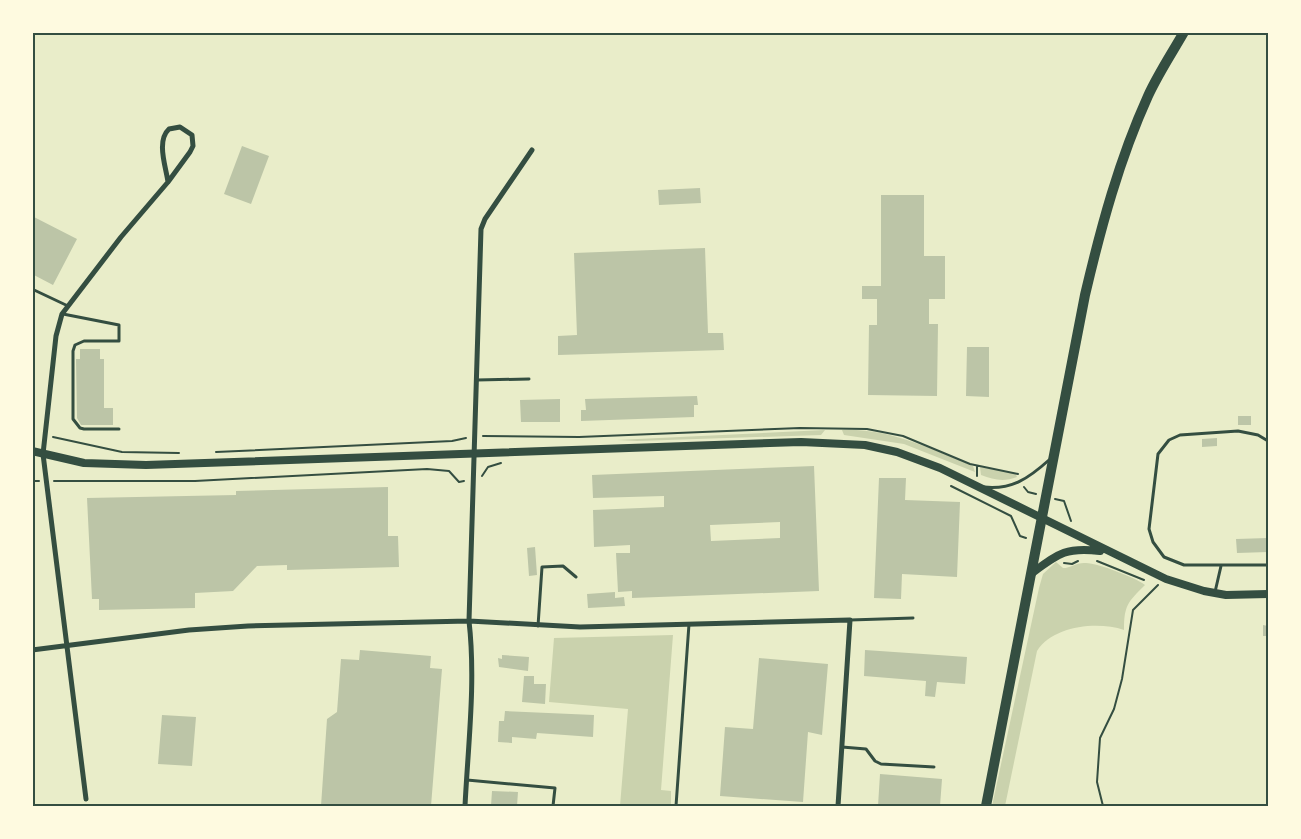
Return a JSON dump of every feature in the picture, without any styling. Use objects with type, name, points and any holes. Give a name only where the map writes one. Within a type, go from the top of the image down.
[{"type":"main road","points":[[986,806],[1085,295],[1103,221],[1125,152],[1149,94],[1184,32]]},
{"type":"street","points":[[86,799],[43,454],[56,336],[62,314],[121,237],[168,182],[193,146],[192,135],[180,127],[170,129],[164,137],[163,144],[168,182]]},
{"type":"street","points":[[464,806],[472,658],[469,621],[481,229],[532,150]]},
{"type":"street","points":[[32,451],[84,463],[146,465],[474,454],[578,448],[834,442],[865,445],[897,452],[976,486],[1107,552],[1166,579],[1214,593],[1268,594]]},
{"type":"street","points":[[1032,572],[1057,554],[1079,549],[1107,552]]},
{"type":"street","points":[[32,650],[189,630],[248,626],[469,621],[538,626],[850,620],[838,806]]},
{"type":"lane","points":[[32,289],[69,306]]},
{"type":"lane","points":[[62,314],[118,325],[119,341],[84,340],[75,345],[73,351],[73,419],[84,429],[119,429]]},
{"type":"lane","points":[[476,380],[528,378]]},
{"type":"lane","points":[[1268,441],[1258,435],[1238,432],[1180,435],[1169,440],[1158,454],[1149,529],[1153,542],[1164,557],[1184,565],[1268,565]]},
{"type":"lane","points":[[976,486],[1010,486],[1033,475],[1053,456]]},
{"type":"lane","points":[[538,626],[542,567],[563,566],[576,577]]},
{"type":"lane","points":[[1214,593],[1221,566]]},
{"type":"lane","points":[[850,620],[913,618]]},
{"type":"lane","points":[[676,806],[689,624]]},
{"type":"lane","points":[[842,748],[866,749],[875,761],[881,764],[934,767]]},
{"type":"lane","points":[[466,780],[555,788],[553,806]]},
{"type":"path","points":[[209,452],[452,441],[474,436],[579,437],[800,428],[867,429],[903,436],[970,464],[1018,472],[1020,482],[1028,492],[1064,501],[1068,517],[1072,523]]},
{"type":"path","points":[[45,435],[122,452],[181,453]]},
{"type":"path","points":[[32,481],[195,481],[427,469],[449,471],[459,482],[479,481],[488,467],[509,462]]},
{"type":"path","points":[[950,485],[1011,516],[1020,536],[1038,540]]},
{"type":"path","points":[[1057,554],[1065,564],[1084,559]]},
{"type":"path","points":[[1095,561],[1147,581]]},
{"type":"path","points":[[1104,806],[1097,782],[1100,738],[1114,710],[1122,679],[1134,610],[1166,579]]},
{"type":"green space","points":[[825,430],[821,435],[617,440]]},
{"type":"green space","points":[[842,430],[876,432],[909,441],[973,466],[975,472],[904,444],[844,435]]},
{"type":"green space","points":[[980,467],[1015,473],[1017,477],[1003,480],[990,478],[981,475]]},
{"type":"green space","points":[[1056,562],[1063,568],[1083,563],[1099,565],[1126,575],[1145,585],[1128,604],[1124,630],[1101,626],[1076,628],[1054,636],[1037,651],[1005,806],[992,806],[1039,588],[1043,574]]},
{"type":"green space","points":[[673,635],[661,790],[671,791],[671,806],[620,806],[628,709],[549,702],[554,638]]},
{"type":"building","points":[[242,146],[269,156],[251,204],[224,194]]},
{"type":"building","points":[[700,188],[701,203],[659,205],[658,190]]},
{"type":"building","points":[[881,195],[924,195],[924,256],[945,256],[945,299],[929,299],[929,324],[938,324],[937,396],[868,395],[869,325],[877,325],[877,299],[862,299],[862,286],[881,286]]},
{"type":"building","points":[[32,216],[77,239],[53,285],[32,274]]},
{"type":"building","points":[[705,248],[708,333],[723,333],[724,350],[558,355],[558,336],[577,335],[574,253]]},
{"type":"building","points":[[967,347],[989,347],[989,397],[966,396]]},
{"type":"building","points":[[80,349],[100,349],[100,359],[104,359],[104,408],[113,408],[113,425],[81,425],[77,418],[76,359],[80,359]]},
{"type":"building","points":[[697,396],[698,405],[694,405],[694,417],[581,421],[581,410],[586,410],[585,399]]},
{"type":"building","points":[[560,399],[560,422],[521,422],[520,400]]},
{"type":"building","points":[[1238,416],[1251,416],[1251,425],[1238,425]]},
{"type":"building","points":[[1217,438],[1217,446],[1202,447],[1202,439]]},
{"type":"building","points":[[814,466],[819,591],[632,598],[632,591],[618,592],[616,553],[630,553],[630,545],[594,547],[593,510],[664,507],[664,496],[593,498],[592,475]],"holes":[[[780,522],[780,538],[711,541],[710,525]]]},
{"type":"building","points":[[879,478],[906,478],[905,500],[960,502],[957,577],[902,574],[901,599],[874,598]]},
{"type":"building","points":[[388,487],[388,536],[398,536],[399,567],[287,570],[287,565],[257,566],[233,591],[195,593],[195,608],[99,610],[99,599],[92,599],[87,498],[236,495],[236,491]]},
{"type":"building","points":[[1268,538],[1268,552],[1237,553],[1236,539]]},
{"type":"building","points":[[535,547],[537,575],[529,576],[527,548]]},
{"type":"building","points":[[615,592],[615,598],[624,597],[625,606],[588,608],[587,594]]},
{"type":"building","points":[[1263,625],[1268,626],[1268,636],[1263,636]]},
{"type":"building","points":[[360,650],[431,656],[430,668],[442,669],[431,806],[321,806],[327,719],[337,712],[341,659],[359,660]]},
{"type":"building","points":[[865,650],[967,657],[965,684],[937,682],[935,697],[925,696],[926,681],[864,676]]},
{"type":"building","points":[[502,655],[529,657],[528,671],[499,667],[498,658],[502,659]]},
{"type":"building","points":[[759,658],[828,664],[822,735],[808,732],[803,802],[720,796],[725,727],[753,729]]},
{"type":"building","points":[[524,676],[534,676],[534,684],[546,684],[545,704],[522,702]]},
{"type":"building","points":[[505,711],[594,715],[593,737],[537,733],[536,739],[512,737],[512,743],[498,742],[499,721],[504,721]]},
{"type":"building","points":[[162,715],[196,717],[192,766],[158,764]]},
{"type":"building","points":[[880,774],[942,779],[940,806],[878,806]]},
{"type":"building","points":[[492,791],[518,792],[517,806],[491,806]]}]
